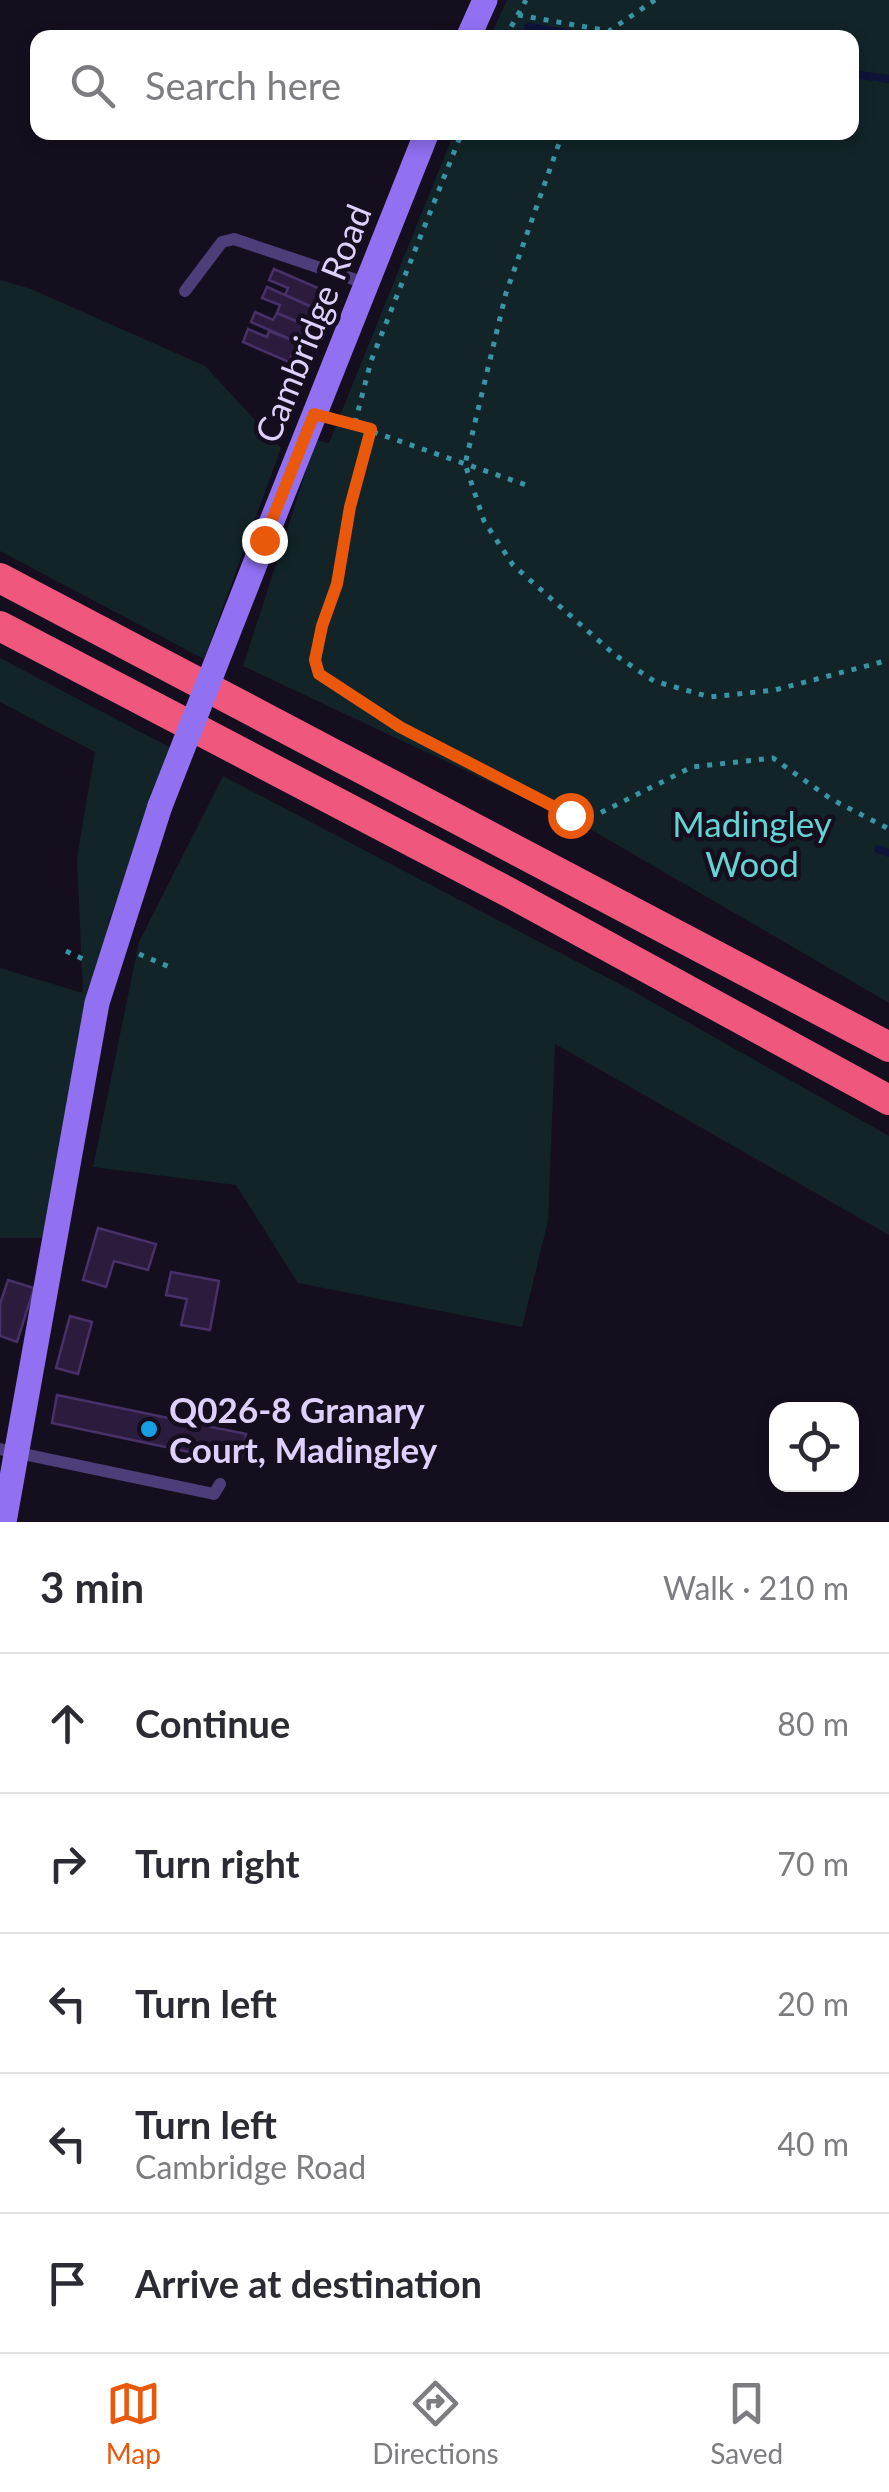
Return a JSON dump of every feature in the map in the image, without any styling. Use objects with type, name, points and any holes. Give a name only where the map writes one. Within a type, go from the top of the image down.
[{"type":"highway","points":[[0,578],[889,1047]]},
{"type":"highway","points":[[0,626],[510,893],[889,1100]]},
{"type":"street","points":[[472,30],[486,0]]},
{"type":"street","name":"Cambridge Road","points":[[113,942],[160,806],[424,140]]},
{"type":"street","points":[[4,1522],[9,1451],[97,1003],[113,942]]},
{"type":"lane","points":[[186,291],[222,242],[234,240],[365,283]]},
{"type":"lane","points":[[9,1451],[214,1494],[220,1484]]},
{"type":"path","points":[[510,30],[526,0]]},
{"type":"path","points":[[614,30],[655,0]]},
{"type":"path","points":[[518,15],[589,30]]},
{"type":"path","points":[[354,422],[371,361],[459,140]]},
{"type":"path","points":[[560,140],[506,293],[465,464],[484,521],[513,565],[615,655],[654,681],[710,697],[776,690],[889,660]]},
{"type":"path","points":[[314,414],[354,422],[526,485]]},
{"type":"path","points":[[371,429],[350,507],[337,584],[315,660],[321,678],[400,727],[570,815],[598,814],[692,767],[773,758],[832,799],[889,830]]},
{"type":"path","points":[[113,942],[172,968]]},
{"type":"green space","name":"Madingley Wood","points":[[507,0],[889,0],[889,1003],[590,829],[243,666],[316,440],[329,443],[451,140],[859,140],[859,30],[493,30]]},
{"type":"green space","points":[[0,280],[31,289],[205,366],[281,448],[204,659],[0,551]]},
{"type":"green space","points":[[0,658],[171,748],[109,921],[42,1238],[0,1238],[0,968],[83,993],[77,858],[95,752],[0,702]]},
{"type":"green space","points":[[223,776],[629,989],[889,1136],[889,1235],[555,1044],[548,1221],[522,1327],[298,1283],[236,1185],[93,1167],[139,942]]},
{"type":"building","points":[[274,269],[320,289],[312,307],[285,295],[288,288],[269,280]]},
{"type":"building","points":[[267,287],[312,307],[305,325],[277,313],[280,305],[262,298]]},
{"type":"building","points":[[255,312],[273,320],[277,313],[305,325],[297,342],[251,322]]},
{"type":"building","points":[[248,329],[267,337],[269,331],[297,342],[289,362],[243,342]]},
{"type":"building","points":[[98,1228],[156,1244],[148,1270],[114,1261],[106,1287],[83,1280]]},
{"type":"building","points":[[171,1272],[219,1281],[210,1330],[181,1325],[187,1299],[166,1295]]},
{"type":"building","points":[[8,1280],[34,1288],[17,1342],[0,1336],[0,1304]]},
{"type":"building","points":[[70,1316],[92,1322],[78,1374],[56,1368]]},
{"type":"building","name":"Q026-8 Granary Court, Madingley","points":[[57,1395],[246,1434],[241,1463],[52,1423]]},
{"type":"waterway","points":[[528,27],[547,30]]},
{"type":"waterway","points":[[859,75],[889,79]]},
{"type":"waterway","points":[[878,849],[889,853]]},
{"type":"place","name":"Q026-8 Granary Court, Madingley","points":[[149,1429]]},
{"type":"route","points":[[264,540],[314,414],[371,429],[350,507],[347,543],[315,660],[321,678],[400,727],[570,815]]}]
